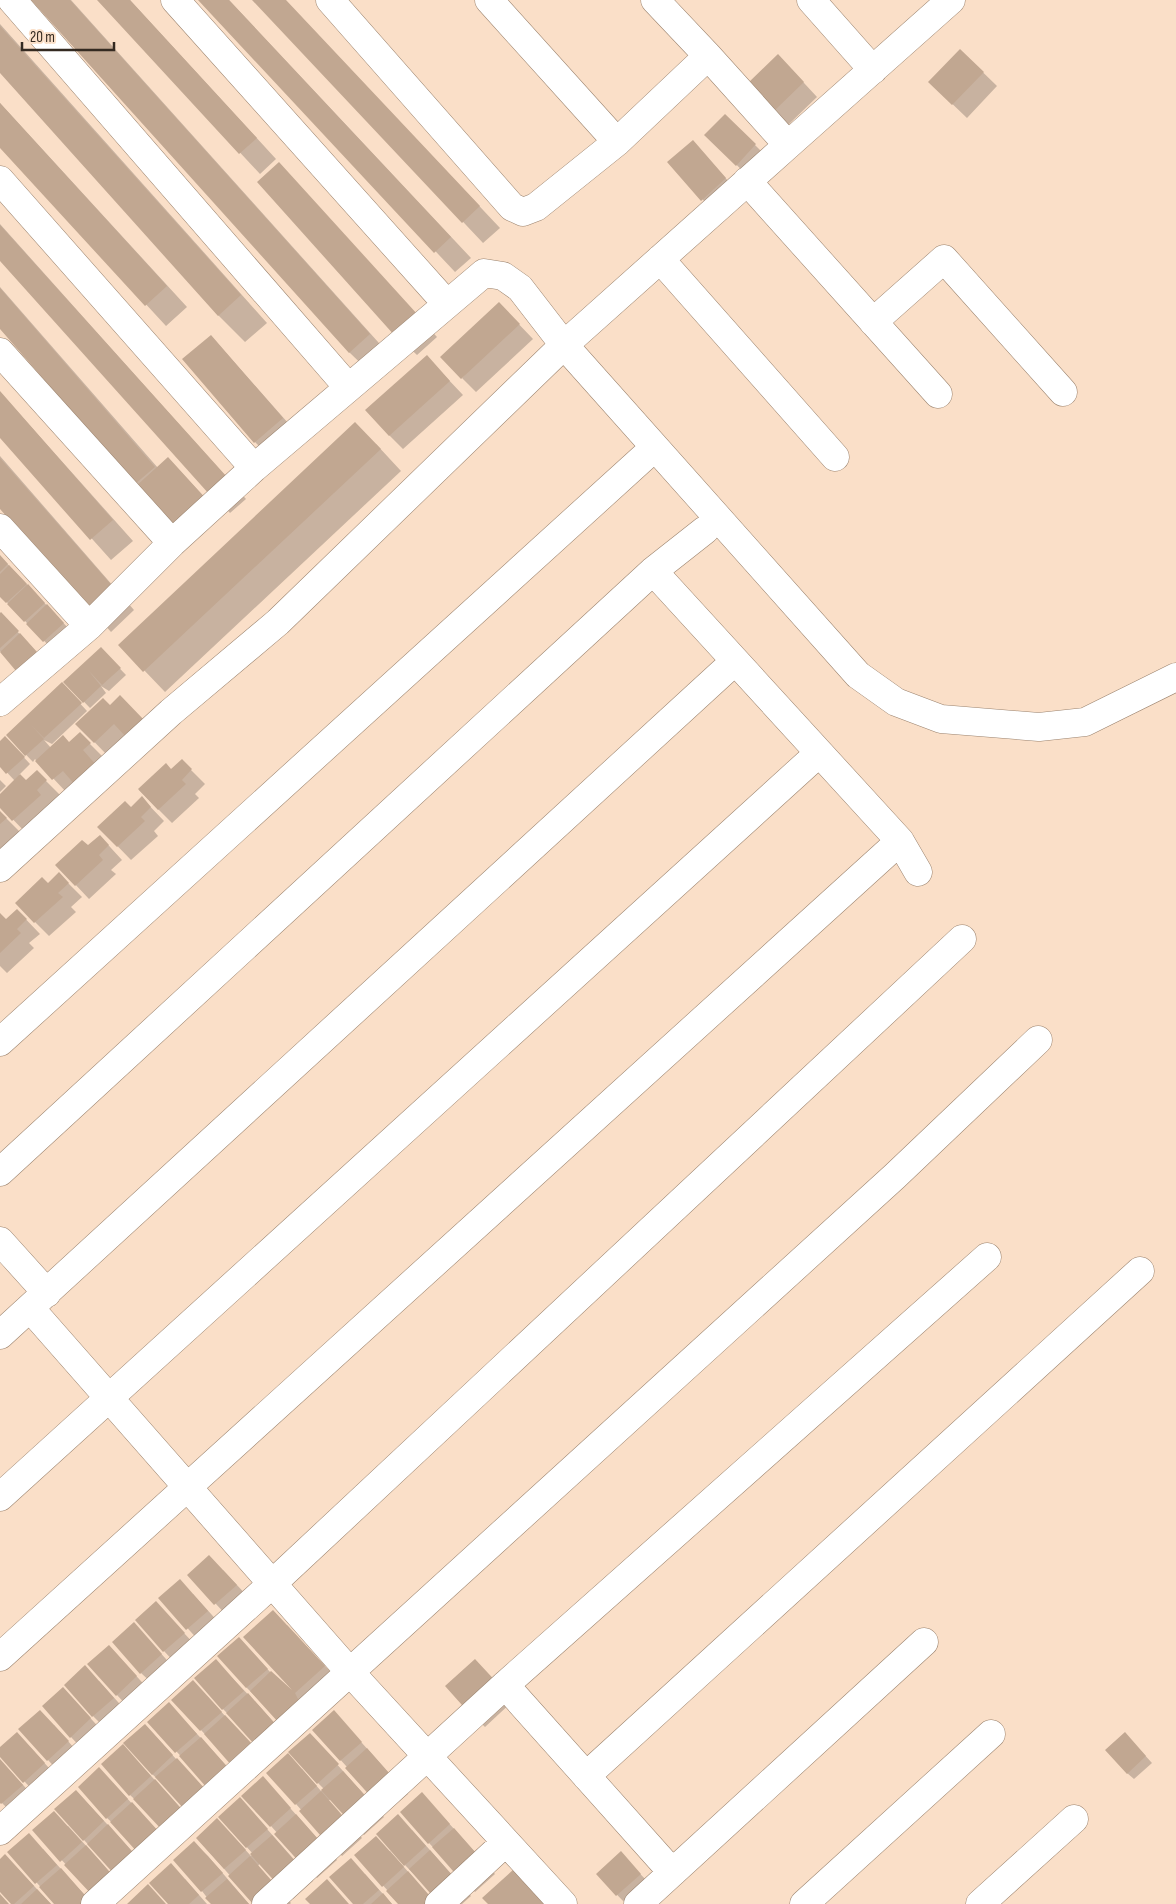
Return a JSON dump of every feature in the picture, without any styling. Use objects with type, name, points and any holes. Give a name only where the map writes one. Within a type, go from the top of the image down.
[{"type":"street","points":[[12,0],[348,387]]},
{"type":"street","points":[[175,0],[447,304]]},
{"type":"street","points":[[330,0],[512,207],[523,212],[536,207],[617,142],[708,56]]},
{"type":"street","points":[[489,0],[617,142]]},
{"type":"street","points":[[655,0],[788,145]]},
{"type":"street","points":[[811,0],[873,70]]},
{"type":"street","points":[[0,868],[171,712],[278,622],[564,345],[951,0]]},
{"type":"street","points":[[0,180],[254,468]]},
{"type":"street","points":[[747,181],[938,394]]},
{"type":"street","points":[[660,259],[835,456]]},
{"type":"street","points":[[873,322],[944,259],[1064,392]]},
{"type":"street","points":[[2,696],[89,626],[172,543],[254,468],[484,273],[503,276],[520,288],[564,345],[858,675],[896,702],[941,719],[1039,727],[1085,722],[1176,677]]},
{"type":"street","points":[[0,352],[172,543]]},
{"type":"street","points":[[0,1042],[654,448]]},
{"type":"street","points":[[0,528],[89,626]]},
{"type":"street","points":[[0,1172],[652,571],[705,530]]},
{"type":"street","points":[[652,571],[818,754],[900,841],[918,872]]},
{"type":"street","points":[[18,1313],[734,662]]},
{"type":"street","points":[[0,1497],[818,754]]},
{"type":"street","points":[[0,1657],[900,841]]},
{"type":"street","points":[[0,1831],[273,1583],[962,939]]},
{"type":"street","points":[[94,1904],[895,1176],[1038,1040]]},
{"type":"street","points":[[0,1241],[18,1313],[109,1398],[349,1671],[563,1904]]},
{"type":"street","points":[[266,1904],[505,1685],[987,1257]]},
{"type":"street","points":[[586,1776],[1140,1271]]},
{"type":"street","points":[[638,1904],[924,1642]]},
{"type":"street","points":[[505,1685],[672,1872]]},
{"type":"street","points":[[804,1904],[991,1734]]},
{"type":"street","points":[[980,1904],[1074,1819]]},
{"type":"street","points":[[439,1904],[506,1842]]},
{"type":"building","points":[[31,0],[70,0],[370,334],[349,353]]},
{"type":"building","points":[[97,0],[130,0],[257,138],[239,154]]},
{"type":"building","points":[[198,0],[229,0],[451,237],[434,253]]},
{"type":"building","points":[[252,0],[286,0],[480,206],[462,223]]},
{"type":"building","points":[[0,26],[241,295],[218,316],[0,73]]},
{"type":"building","points":[[960,49],[984,72],[952,105],[928,82]]},
{"type":"building","points":[[778,54],[804,82],[773,112],[747,84]]},
{"type":"building","points":[[0,103],[167,286],[145,306],[0,148]]},
{"type":"building","points":[[725,114],[756,144],[736,166],[704,135]]},
{"type":"building","points":[[693,140],[726,178],[701,201],[667,162]]},
{"type":"building","points":[[279,162],[418,315],[395,336],[257,182]]},
{"type":"building","points":[[0,225],[227,477],[209,494],[0,261]]},
{"type":"building","points":[[0,288],[155,467],[135,484],[0,329]]},
{"type":"building","points":[[499,302],[520,324],[461,379],[440,357]]},
{"type":"building","points":[[211,335],[283,418],[254,443],[182,359]]},
{"type":"building","points":[[427,355],[450,381],[389,436],[365,410]]},
{"type":"building","points":[[0,391],[113,520],[90,540],[0,438]]},
{"type":"building","points":[[355,422],[381,449],[143,672],[118,645]]},
{"type":"building","points":[[168,457],[208,501],[174,533],[134,488]]},
{"type":"building","points":[[0,458],[115,589],[90,612],[0,509]]},
{"type":"building","points":[[0,555],[8,564],[0,572]]},
{"type":"building","points":[[9,565],[27,584],[6,603],[0,597],[0,574]]},
{"type":"building","points":[[28,584],[45,603],[24,622],[7,604]]},
{"type":"building","points":[[47,604],[64,623],[43,642],[26,624]]},
{"type":"building","points":[[0,613],[19,631],[0,648]]},
{"type":"building","points":[[20,633],[37,652],[16,671],[0,652]]},
{"type":"building","points":[[101,647],[121,668],[102,685],[88,670],[101,686],[83,703],[63,682]]},
{"type":"building","points":[[62,682],[82,703],[44,738],[30,724],[44,739],[25,756],[6,735]]},
{"type":"building","points":[[120,695],[145,721],[127,738],[114,724],[94,743],[75,724],[103,698],[110,705]]},
{"type":"building","points":[[80,732],[91,743],[83,750],[97,766],[76,786],[63,771],[52,780],[35,761],[63,735],[69,742]]},
{"type":"building","points":[[5,736],[25,757],[6,774],[0,767],[0,741]]},
{"type":"building","points":[[182,759],[192,769],[182,780],[186,784],[158,810],[138,789],[166,763],[171,769]]},
{"type":"building","points":[[37,770],[47,780],[37,790],[41,795],[12,821],[0,808],[0,794],[20,774],[26,780]]},
{"type":"building","points":[[142,796],[151,807],[141,817],[145,821],[117,847],[97,827],[125,801],[131,807]]},
{"type":"building","points":[[0,811],[7,818],[0,824]]},
{"type":"building","points":[[100,835],[109,845],[99,855],[103,860],[75,886],[55,865],[82,840],[88,845]]},
{"type":"building","points":[[59,872],[69,883],[58,893],[63,897],[34,923],[15,903],[42,877],[48,883]]},
{"type":"building","points":[[17,909],[27,919],[17,929],[21,933],[0,953],[0,913],[6,919]]},
{"type":"building","points":[[209,1555],[237,1585],[214,1605],[187,1575]]},
{"type":"building","points":[[180,1579],[208,1611],[186,1630],[158,1598]]},
{"type":"building","points":[[156,1601],[185,1633],[163,1652],[135,1620]]},
{"type":"building","points":[[273,1610],[325,1666],[295,1693],[300,1703],[278,1722],[250,1691],[271,1671],[292,1690],[243,1637]]},
{"type":"building","points":[[134,1622],[162,1654],[140,1674],[112,1642]]},
{"type":"building","points":[[239,1637],[268,1669],[246,1688],[217,1656]]},
{"type":"building","points":[[109,1645],[137,1676],[116,1696],[87,1664]]},
{"type":"building","points":[[216,1659],[244,1691],[222,1710],[194,1678]]},
{"type":"building","points":[[475,1659],[501,1687],[470,1714],[445,1686]]},
{"type":"building","points":[[85,1665],[114,1698],[92,1717],[64,1685]]},
{"type":"building","points":[[193,1680],[222,1712],[200,1731],[171,1700]]},
{"type":"building","points":[[63,1687],[91,1718],[70,1738],[42,1706]]},
{"type":"building","points":[[248,1693],[276,1725],[254,1744],[226,1713]]},
{"type":"building","points":[[169,1702],[197,1734],[175,1753],[147,1722]]},
{"type":"building","points":[[40,1710],[69,1741],[47,1761],[18,1729]]},
{"type":"building","points":[[334,1710],[362,1742],[340,1761],[312,1730]]},
{"type":"building","points":[[225,1715],[254,1746],[232,1766],[204,1734]]},
{"type":"building","points":[[145,1724],[173,1755],[152,1775],[123,1743]]},
{"type":"building","points":[[17,1732],[45,1763],[23,1783],[0,1757],[0,1747]]},
{"type":"building","points":[[1125,1732],[1146,1756],[1127,1774],[1105,1750]]},
{"type":"building","points":[[310,1733],[339,1764],[317,1784],[288,1752]]},
{"type":"building","points":[[201,1737],[229,1769],[207,1788],[179,1756]]},
{"type":"building","points":[[123,1744],[151,1776],[129,1796],[101,1764]]},
{"type":"building","points":[[367,1748],[395,1780],[373,1799],[345,1768]]},
{"type":"building","points":[[288,1753],[317,1786],[295,1805],[266,1773]]},
{"type":"building","points":[[177,1758],[206,1790],[184,1809],[155,1777]]},
{"type":"building","points":[[0,1759],[23,1785],[1,1804],[0,1803]]},
{"type":"building","points":[[99,1767],[128,1799],[106,1819],[78,1787]]},
{"type":"building","points":[[343,1771],[371,1802],[350,1822],[321,1790]]},
{"type":"building","points":[[263,1776],[291,1808],[270,1827],[241,1796]]},
{"type":"building","points":[[155,1779],[183,1811],[162,1830],[133,1799]]},
{"type":"building","points":[[76,1790],[104,1821],[83,1841],[54,1809]]},
{"type":"building","points":[[321,1791],[349,1823],[327,1843],[299,1811]]},
{"type":"building","points":[[422,1792],[450,1824],[428,1844],[400,1812]]},
{"type":"building","points":[[240,1797],[268,1829],[246,1848],[218,1817]]},
{"type":"building","points":[[132,1802],[160,1833],[138,1853],[110,1822]]},
{"type":"building","points":[[54,1811],[82,1842],[60,1862],[32,1830]]},
{"type":"building","points":[[296,1814],[324,1846],[302,1865],[274,1834]]},
{"type":"building","points":[[398,1814],[426,1846],[404,1866],[376,1834]]},
{"type":"building","points":[[217,1818],[246,1850],[224,1869],[196,1838]]},
{"type":"building","points":[[108,1824],[136,1856],[115,1875],[87,1844]]},
{"type":"building","points":[[454,1828],[482,1860],[460,1879],[432,1847]]},
{"type":"building","points":[[29,1833],[57,1865],[35,1884],[7,1852]]},
{"type":"building","points":[[272,1835],[300,1867],[279,1886],[250,1854]]},
{"type":"building","points":[[376,1836],[404,1867],[382,1887],[354,1855]]},
{"type":"building","points":[[194,1841],[223,1873],[201,1892],[173,1860]]},
{"type":"building","points":[[86,1845],[114,1877],[93,1896],[64,1865]]},
{"type":"building","points":[[430,1850],[458,1882],[437,1901],[409,1869]]},
{"type":"building","points":[[621,1851],[641,1874],[616,1896],[596,1874]]},
{"type":"building","points":[[5,1854],[34,1886],[14,1904],[11,1904],[0,1892],[0,1859]]},
{"type":"building","points":[[250,1856],[278,1888],[253,1904],[228,1876]]},
{"type":"building","points":[[351,1858],[379,1890],[363,1904],[353,1904],[329,1877]]},
{"type":"building","points":[[171,1863],[199,1895],[189,1904],[168,1904],[149,1883]]},
{"type":"building","points":[[61,1868],[89,1900],[84,1904],[54,1904],[39,1887]]},
{"type":"building","points":[[514,1869],[546,1904],[488,1904],[482,1898]]},
{"type":"building","points":[[408,1871],[435,1904],[398,1904],[386,1891]]},
{"type":"building","points":[[227,1879],[249,1904],[211,1904],[205,1898]]},
{"type":"building","points":[[327,1879],[349,1904],[310,1904],[305,1899]]},
{"type":"building","points":[[148,1884],[166,1904],[127,1904]]},
{"type":"building","points":[[37,1889],[51,1904],[21,1904]]},
{"type":"building","points":[[383,1893],[392,1904],[371,1904]]},
{"type":"building","points":[[0,1894],[9,1904],[0,1904]]}]
